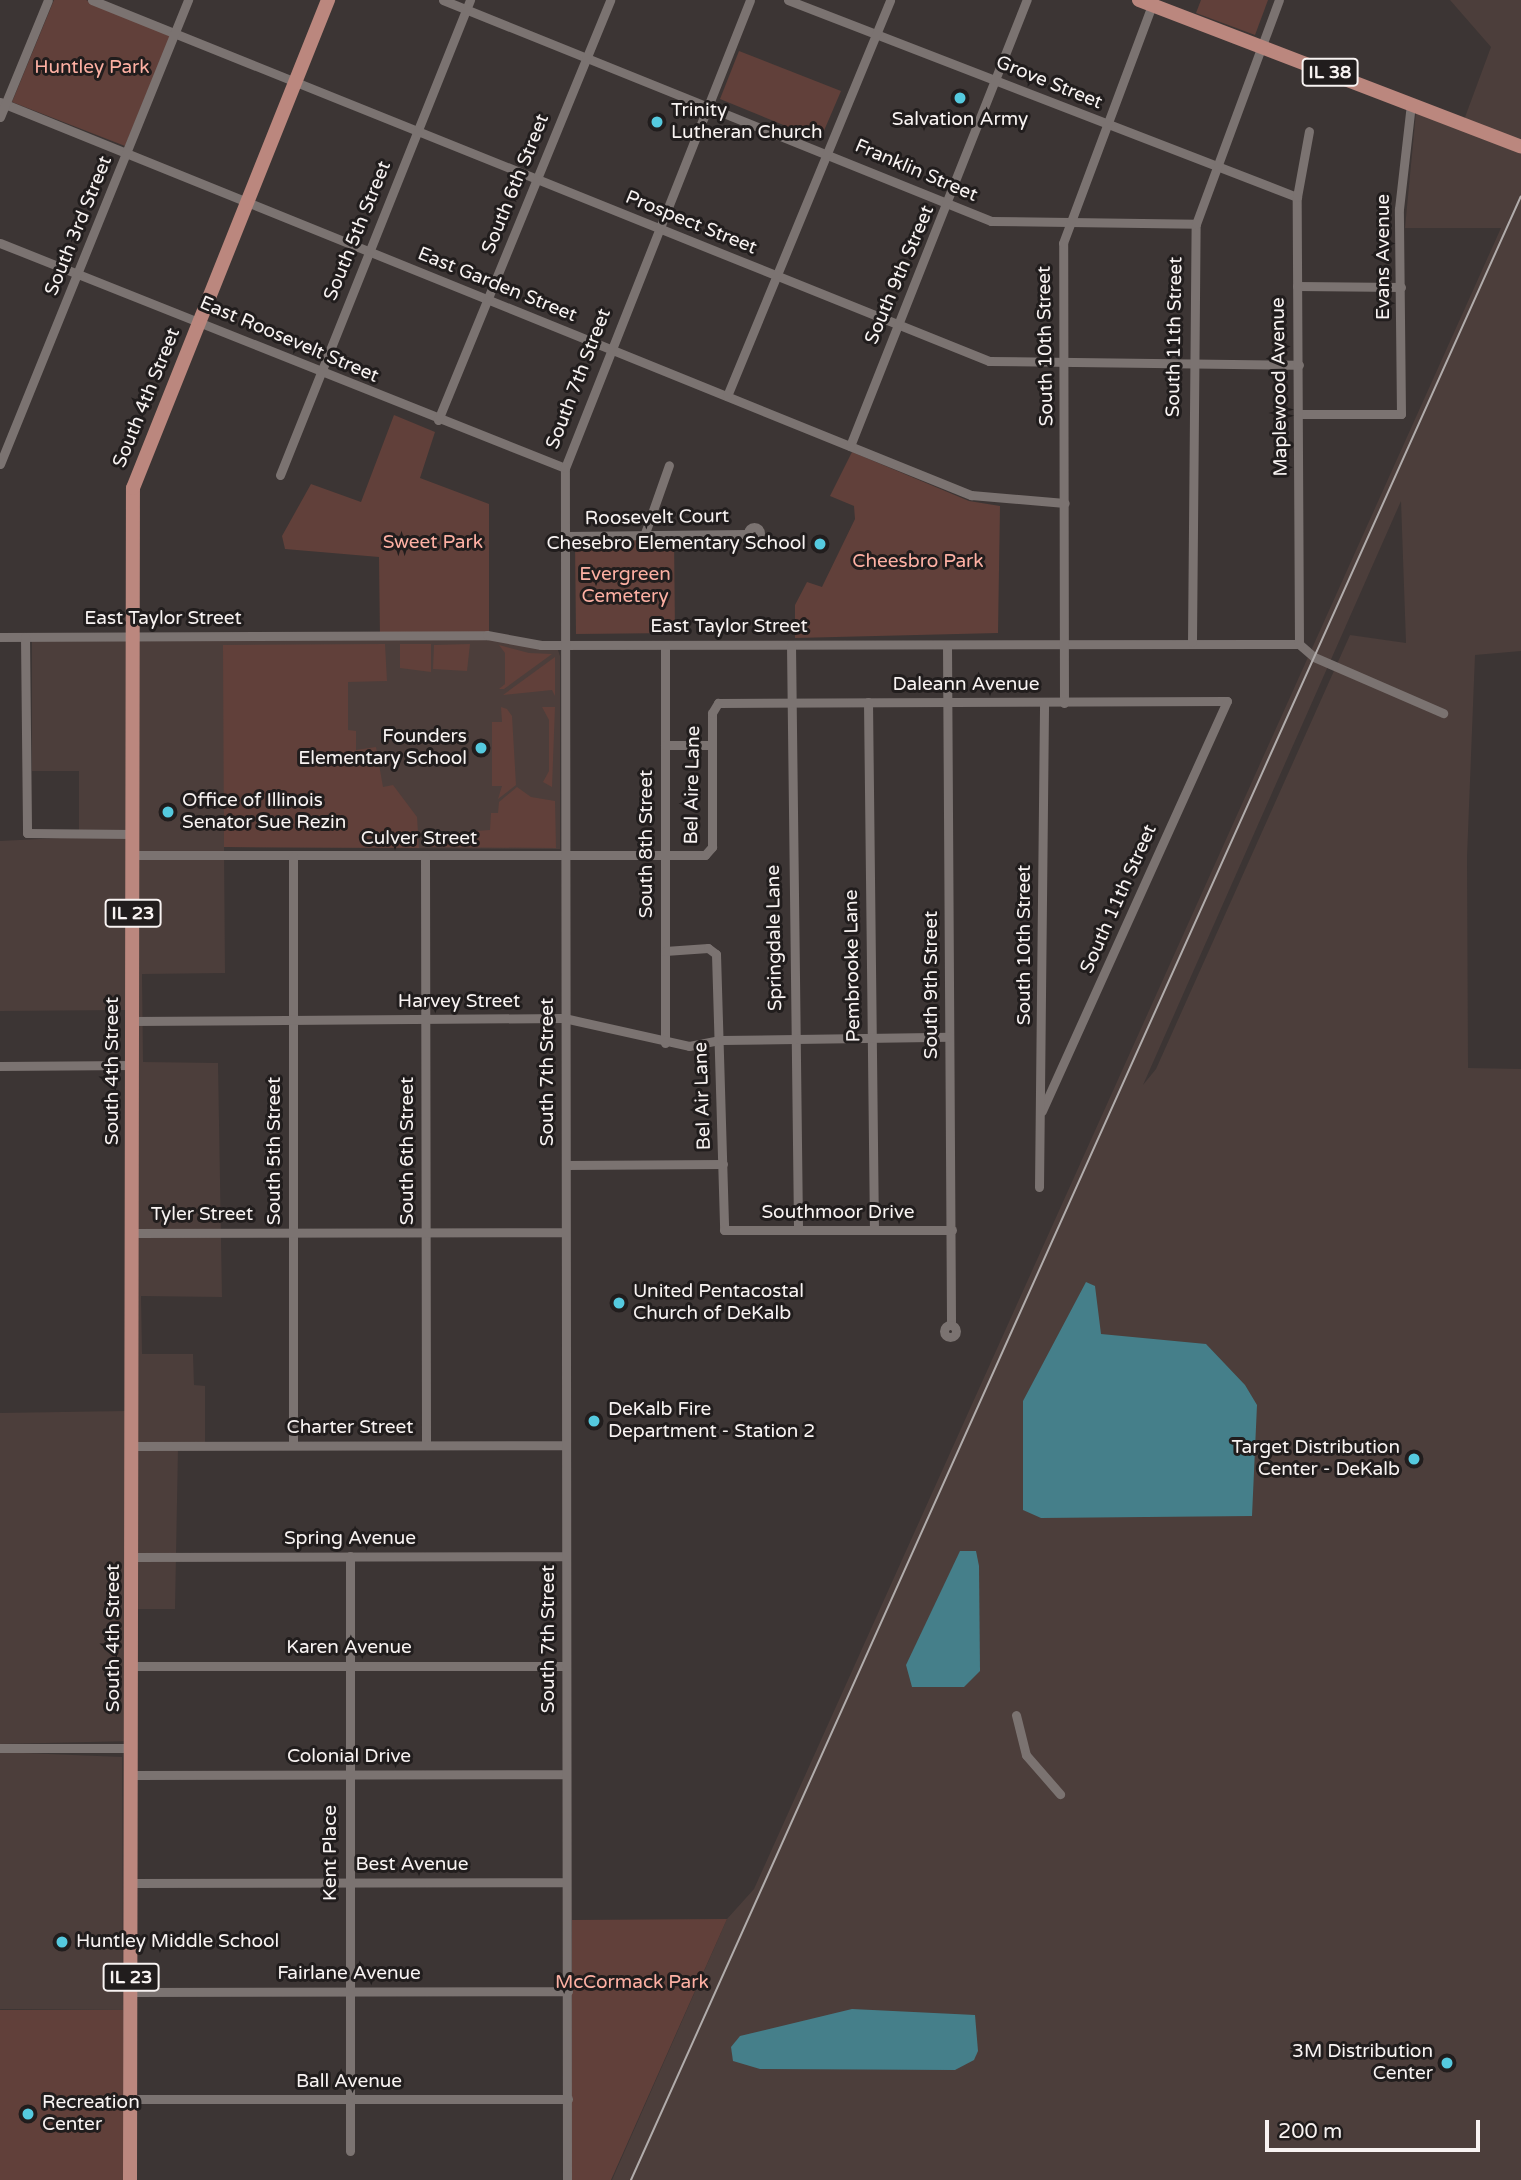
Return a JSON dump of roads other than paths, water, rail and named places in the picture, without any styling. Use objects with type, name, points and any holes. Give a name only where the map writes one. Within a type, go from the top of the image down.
[{"type":"main road","name":"South 4th Street","points":[[130,2180],[134,1446],[134,480],[328,0]]},
{"type":"main road","name":"IL 38","points":[[1148,2],[1412,100],[1521,146]]},
{"type":"street","points":[[0,117],[3,104],[48,0]]},
{"type":"street","name":"Prospect Street","points":[[92,0],[989,362],[1298,365]]},
{"type":"street","name":"South 3rd Street","points":[[0,464],[188,0]]},
{"type":"street","name":"Franklin Street","points":[[443,0],[468,5],[586,58],[708,104],[999,223],[1196,224]]},
{"type":"street","name":"South 6th Street","points":[[438,419],[610,0]]},
{"type":"street","name":"South 7th Street","points":[[567,2180],[565,468],[608,349],[750,0]]},
{"type":"street","name":"Grove Street","points":[[789,0],[1297,197]]},
{"type":"street","points":[[727,396],[890,0]]},
{"type":"street","name":"South 9th Street","points":[[850,446],[949,203],[994,80],[1027,0]]},
{"type":"street","name":"South 11th Street","points":[[1192,642],[1190,366],[1196,224],[1279,0]]},
{"type":"street","name":"South 10th Street","points":[[1063,703],[1063,243],[1107,125],[1148,2]]},
{"type":"street","name":"South 5th Street","points":[[280,475],[367,251],[468,5]]},
{"type":"street","name":"Evans Avenue","points":[[1299,414],[1401,414],[1399,209],[1412,100]]},
{"type":"street","name":"East Garden Street","points":[[3,104],[992,501],[1065,503]]},
{"type":"street","name":"Maplewood Avenue","points":[[1299,644],[1297,197],[1309,131]]},
{"type":"street","name":"East Roosevelt Street","points":[[0,243],[565,468]]},
{"type":"street","points":[[1297,286],[1401,287]]},
{"type":"street","points":[[644,536],[669,465]]},
{"type":"street","name":"Roosevelt Court","points":[[566,536],[748,534]]},
{"type":"street","name":"East Taylor Street","points":[[0,637],[487,635],[565,645],[1192,642],[1299,644]]},
{"type":"street","points":[[25,637],[27,833],[133,834]]},
{"type":"street","points":[[1299,644],[1321,660],[1443,713]]},
{"type":"street","name":"South 8th Street","points":[[664,645],[665,1043]]},
{"type":"street","name":"Springdale Lane","points":[[791,645],[798,1230]]},
{"type":"street","name":"South 9th Street","points":[[947,645],[951,1324]]},
{"type":"street","name":"South 11th Street","points":[[1042,1111],[1227,701]]},
{"type":"street","name":"Daleann Avenue","points":[[712,713],[722,702],[1227,701]]},
{"type":"street","name":"Pembrooke Lane","points":[[868,702],[874,1230]]},
{"type":"street","name":"South 10th Street","points":[[1040,1187],[1044,703]]},
{"type":"street","name":"Bel Aire Lane","points":[[705,855],[712,847],[712,713]]},
{"type":"street","points":[[665,745],[712,745]]},
{"type":"street","name":"Culver Street","points":[[133,855],[705,855]]},
{"type":"street","name":"South 5th Street","points":[[293,856],[293,1446]]},
{"type":"street","name":"South 6th Street","points":[[425,856],[426,1445]]},
{"type":"street","name":"Bel Air Lane","points":[[665,951],[708,948],[716,960],[721,1040],[724,1230]]},
{"type":"street","name":"Harvey Street","points":[[132,1021],[564,1018],[665,1043],[698,1046],[721,1040],[949,1037]]},
{"type":"street","points":[[0,1066],[132,1065]]},
{"type":"street","points":[[566,1166],[723,1164]]},
{"type":"street","name":"Southmoor Drive","points":[[724,1230],[951,1230]]},
{"type":"street","name":"Tyler Street","points":[[133,1233],[565,1232]]},
{"type":"street","name":"Charter Street","points":[[134,1446],[566,1445]]},
{"type":"street","name":"Kent Place","points":[[350,1556],[350,2151]]},
{"type":"street","name":"Spring Avenue","points":[[133,1557],[566,1556]]},
{"type":"street","name":"Karen Avenue","points":[[133,1666],[566,1666]]},
{"type":"street","points":[[1016,1716],[1026,1755],[1060,1794]]},
{"type":"street","points":[[0,1748],[132,1748]]},
{"type":"street","name":"Colonial Drive","points":[[132,1774],[566,1774]]},
{"type":"street","name":"Best Avenue","points":[[131,1883],[566,1882]]},
{"type":"street","name":"Fairlane Avenue","points":[[131,1992],[568,1991]]},
{"type":"street","name":"Ball Avenue","points":[[131,2099],[568,2099]]},
{"type":"water","points":[[1086,1282],[1095,1286],[1101,1334],[1206,1344],[1245,1385],[1257,1405],[1252,1516],[1041,1518],[1023,1510],[1023,1401]]},
{"type":"water","points":[[960,1551],[976,1551],[979,1566],[980,1671],[964,1687],[912,1687],[906,1665]]},
{"type":"water","points":[[852,2009],[975,2015],[978,2051],[974,2060],[955,2070],[760,2069],[733,2061],[731,2047],[740,2036]]},
{"type":"railway","points":[[631,2180],[1521,196]]},
{"type":"place","name":"Salvation Army","points":[[960,98]]},
{"type":"place","name":"Trinity Lutheran Church","points":[[657,122]]},
{"type":"place","name":"Chesebro Elementary School","points":[[820,544]]},
{"type":"place","name":"Founders Elementary School","points":[[481,748]]},
{"type":"place","name":"Office of Illinois Senator Sue Rezin","points":[[168,812]]},
{"type":"place","name":"United Pentacostal Church of DeKalb","points":[[619,1303]]},
{"type":"place","name":"DeKalb Fire Department - Station 2","points":[[594,1421]]},
{"type":"place","name":"Target Distribution Center - DeKalb","points":[[1414,1459]]},
{"type":"place","name":"Huntley Middle School","points":[[62,1942]]},
{"type":"place","name":"3M Distribution Center","points":[[1447,2063]]},
{"type":"place","name":"Recreation Center","points":[[28,2114]]},
{"type":"park label","name":"Huntley Park","points":[[92,68]]},
{"type":"park label","name":"Sweet Park","points":[[433,543]]},
{"type":"park label","name":"Cheesbro Park","points":[[918,562]]},
{"type":"park label","name":"Evergreen Cemetery","points":[[625,586]]},
{"type":"park label","name":"McCormack Park","points":[[632,1983]]}]
